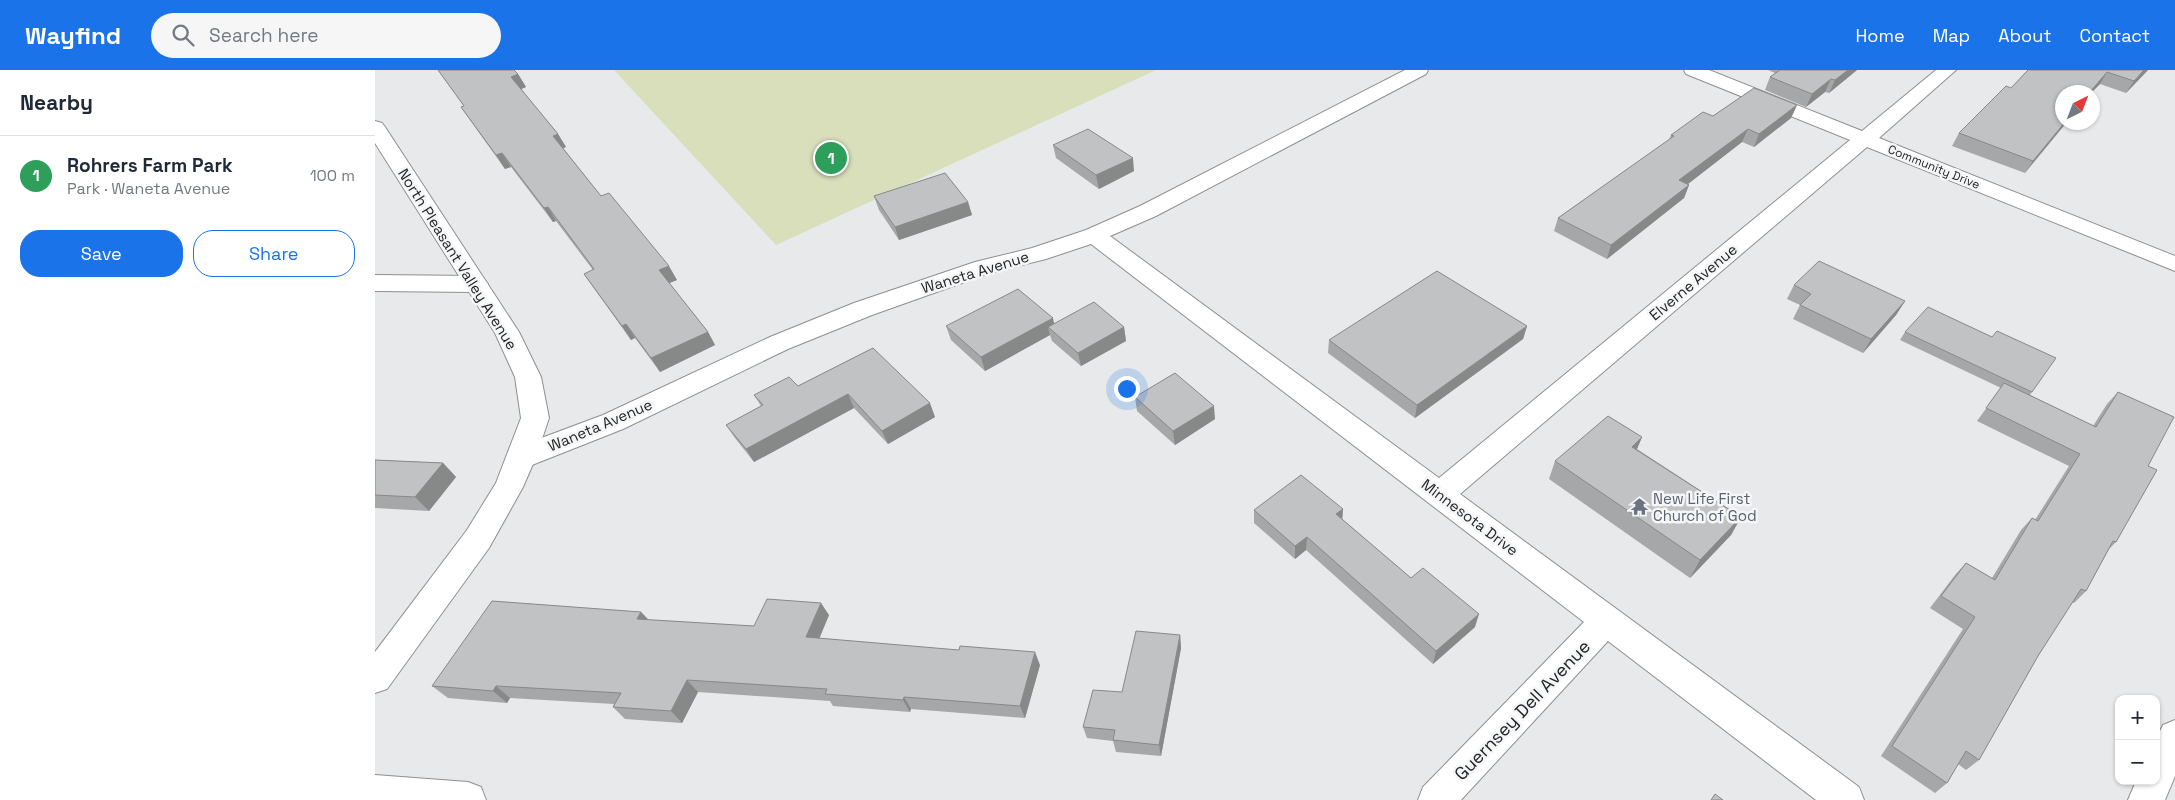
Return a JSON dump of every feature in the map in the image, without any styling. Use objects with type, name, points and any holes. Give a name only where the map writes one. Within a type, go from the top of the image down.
[{"type":"street","name":"Waneta Avenue","points":[[523,457],[613,422],[779,344],[863,309],[967,272],[1038,254],[1094,235],[1148,211],[1419,70]]},
{"type":"street","name":"Community Drive","points":[[1693,70],[2175,264]]},
{"type":"street","name":"Elverne Avenue","points":[[1439,494],[1947,70]]},
{"type":"street","name":"North Pleasant Valley Avenue","points":[[375,126],[507,332],[528,378],[535,418],[523,457],[509,487],[478,539],[375,678]]},
{"type":"street","name":"Minnesota Drive","points":[[1094,235],[1846,800]]},
{"type":"street","points":[[375,283],[475,284]]},
{"type":"street","name":"Guernsey Dell Avenue","points":[[1436,800],[1607,620]]},
{"type":"street","points":[[2160,770],[2175,738]]},
{"type":"street","points":[[2146,800],[2153,785]]},
{"type":"street","points":[[375,793],[467,800]]},
{"type":"green space","points":[[614,70],[1156,70],[776,245]]},
{"type":"building","points":[[438,70],[514,70],[518,74],[511,77],[558,134],[553,136],[601,196],[609,193],[669,266],[659,270],[708,332],[651,358],[626,324],[622,326],[584,274],[594,269],[548,207],[544,208],[502,153],[496,155],[461,107],[464,106]]},
{"type":"building","points":[[1780,70],[1848,70],[1835,80],[1831,79],[1812,94],[1770,77]]},
{"type":"building","points":[[2028,70],[2144,70],[2134,81],[2107,72],[2096,85],[2055,85],[2055,130],[2058,130],[2033,161],[1959,133],[2006,86],[2011,88]]},
{"type":"building","points":[[1754,88],[1797,105],[1759,134],[1748,129],[1679,180],[1689,185],[1611,245],[1558,218],[1674,136],[1671,135],[1703,112],[1713,116]]},
{"type":"building","points":[[1088,129],[1133,158],[1096,175],[1053,145]]},
{"type":"building","points":[[945,173],[968,202],[895,227],[874,196]]},
{"type":"building","points":[[1819,261],[1905,301],[1871,339],[1800,305],[1811,294],[1794,285]]},
{"type":"building","points":[[1437,271],[1527,326],[1417,405],[1329,340]]},
{"type":"building","points":[[1018,289],[1053,318],[981,357],[946,326]]},
{"type":"building","points":[[1094,302],[1124,327],[1078,353],[1048,327]]},
{"type":"building","points":[[1928,307],[1992,337],[1997,331],[2056,358],[2032,392],[1905,332]]},
{"type":"building","points":[[873,348],[930,403],[882,431],[848,394],[746,449],[726,425],[763,405],[754,395],[789,377],[798,386]]},
{"type":"building","points":[[1175,373],[1214,406],[1173,431],[1135,397]]},
{"type":"building","points":[[2004,383],[2096,427],[2118,392],[2174,417],[2148,466],[2157,470],[2116,542],[2113,541],[2086,591],[2081,589],[2038,656],[1979,760],[1966,751],[1947,783],[1892,746],[1975,617],[1941,596],[1966,563],[1995,580],[2032,518],[2038,521],[2080,454],[1986,408]]},
{"type":"building","name":"New Life First Church of God","points":[[1608,416],[1642,437],[1632,447],[1741,517],[1700,560],[1555,461]]},
{"type":"building","points":[[375,460],[443,463],[415,497],[375,495]]},
{"type":"building","points":[[1301,475],[1343,509],[1336,514],[1411,578],[1423,568],[1479,614],[1436,651],[1307,537],[1295,546],[1254,510]]},
{"type":"building","points":[[767,599],[821,603],[806,637],[959,650],[960,646],[1035,652],[1020,706],[904,697],[903,700],[825,694],[827,689],[687,680],[671,711],[613,707],[621,693],[496,686],[493,691],[432,686],[492,601],[641,612],[637,619],[754,626]]},
{"type":"building","points":[[1136,631],[1180,635],[1159,745],[1113,740],[1115,730],[1083,727],[1093,690],[1122,692]]},
{"type":"building","points":[[1715,794],[1723,800],[1711,800]]},
{"type":"place","name":"Rohrers Farm Park","points":[[831,158]]},
{"type":"place","name":"New Life First Church of God","points":[[1639,507]]}]
